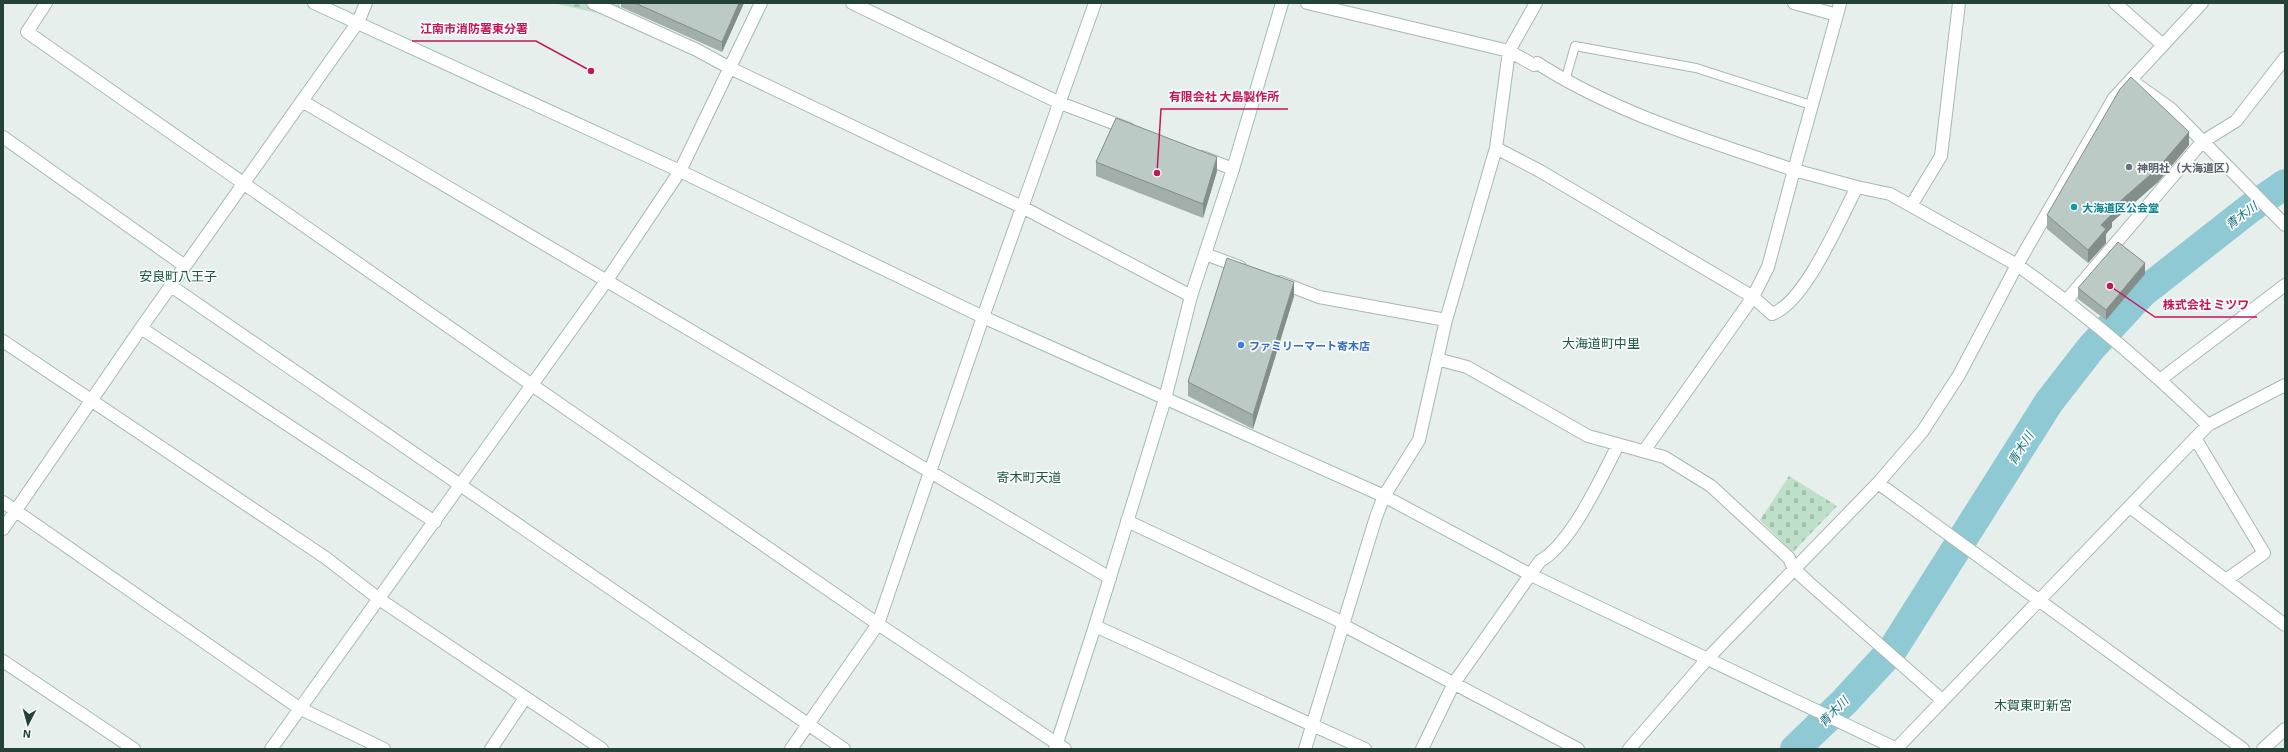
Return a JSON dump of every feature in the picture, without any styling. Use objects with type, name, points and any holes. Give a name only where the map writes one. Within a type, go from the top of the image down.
[{"type":"street","points":[[46,3],[27,32],[532,385],[1059,748],[1165,399],[1191,296],[1233,169],[1282,3]]},
{"type":"street","points":[[314,3],[680,171],[983,317],[1384,496],[1531,575],[1855,728],[1896,749],[2037,600],[2130,507],[2208,425],[2285,385]]},
{"type":"street","points":[[3,528],[140,328],[358,22],[366,3]]},
{"type":"street","points":[[593,3],[697,50],[730,68],[1024,208],[1191,296]]},
{"type":"street","points":[[271,749],[299,708],[461,487],[607,280],[680,171],[760,3]]},
{"type":"street","points":[[852,3],[1060,102],[1139,133]]},
{"type":"street","points":[[791,749],[878,624],[932,471],[983,317],[1024,208],[1095,3]]},
{"type":"street","points":[[1307,3],[1509,51],[1534,65],[1537,63],[1565,80],[1664,126],[1794,170],[1857,188],[1890,194],[1912,204],[2017,265],[2067,300],[2161,379],[2208,425]]},
{"type":"street","points":[[1305,749],[1384,496],[1419,440],[1446,320],[1496,148],[1509,51],[1536,3]]},
{"type":"street","points":[[1794,3],[1837,15]]},
{"type":"street","points":[[1644,451],[1752,297],[1768,267],[1840,3]]},
{"type":"street","points":[[1912,204],[1942,156],[1959,3]]},
{"type":"street","points":[[2115,3],[2162,45]]},
{"type":"street","points":[[1629,749],[1708,658],[1878,483],[1922,432],[1955,381],[2017,265],[2114,98],[2202,3]]},
{"type":"street","points":[[2067,300],[2202,142],[2236,121],[2285,58]]},
{"type":"street","points":[[2130,80],[2171,109],[2285,225]]},
{"type":"street","points":[[302,100],[932,471],[1110,578]]},
{"type":"street","points":[[3,137],[185,266]]},
{"type":"street","points":[[1496,148],[1540,171],[1752,297],[1772,314],[1780,311],[1809,279],[1857,188]]},
{"type":"street","points":[[1190,153],[1233,169]]},
{"type":"street","points":[[1205,254],[1248,270]]},
{"type":"street","points":[[1269,278],[1319,297],[1446,320]]},
{"type":"street","points":[[2161,379],[2285,285]]},
{"type":"street","points":[[171,286],[808,726],[844,749]]},
{"type":"street","points":[[140,328],[435,522]]},
{"type":"street","points":[[3,341],[326,558],[379,599],[602,749]]},
{"type":"street","points":[[1437,359],[1467,367],[1588,436],[1664,457],[1711,486],[1789,558],[1794,569],[1942,700]]},
{"type":"street","points":[[2195,438],[2264,553],[2226,580]]},
{"type":"street","points":[[1422,749],[1454,683],[1540,561],[1552,554],[1588,502],[1618,445]]},
{"type":"street","points":[[1878,483],[2243,749]]},
{"type":"street","points":[[3,502],[299,708],[384,749]]},
{"type":"street","points":[[2130,507],[2285,625]]},
{"type":"street","points":[[1127,521],[1343,624],[1578,749]]},
{"type":"street","points":[[1095,626],[1365,749]]},
{"type":"street","points":[[3,660],[134,749]]},
{"type":"street","points":[[491,749],[526,698]]},
{"type":"street","points":[[2263,749],[2285,729]]},
{"type":"lane","points":[[1565,80],[1575,46],[1696,68],[1811,105]]},
{"type":"green space","points":[[553,3],[619,3],[621,15],[610,16]]},
{"type":"green space","points":[[1789,476],[1837,506],[1793,552],[1760,520]]},
{"type":"building","points":[[635,3],[739,3],[722,42]]},
{"type":"building","name":"神明社（大海道区）","points":[[2131,77],[2189,132],[2158,168],[2109,211],[2112,214],[2101,225],[2106,229],[2088,250],[2047,215],[2120,89]]},
{"type":"building","points":[[1116,118],[1217,157],[1203,204],[1096,162]]},
{"type":"building","points":[[2118,242],[2145,263],[2106,310],[2078,288]]},
{"type":"building","name":"ファミリーマート寄木店","points":[[1227,258],[1294,282],[1253,415],[1188,382]]},
{"type":"waterway","name":"青木川","points":[[1795,749],[1844,702],[1893,649],[2049,402],[2091,348],[2142,293],[2249,209],[2285,184]]},
{"type":"place","name":"江南市消防署東分署","points":[[591,71]]},
{"type":"place","name":"神明社（大海道区）","points":[[2129,167]]},
{"type":"place","name":"有限会社 大島製作所","points":[[1157,173]]},
{"type":"place","name":"大海道区公会堂","points":[[2074,207]]},
{"type":"place","name":"株式会社 ミツワ","points":[[2110,286]]},
{"type":"place","name":"ファミリーマート寄木店","points":[[1241,345]]},
{"type":"district","name":"安良町八王子","points":[[178,276]]},
{"type":"district","name":"大海道町中里","points":[[1601,343]]},
{"type":"district","name":"寄木町天道","points":[[1029,477]]},
{"type":"district","name":"木賀東町新宮","points":[[2033,705]]}]
